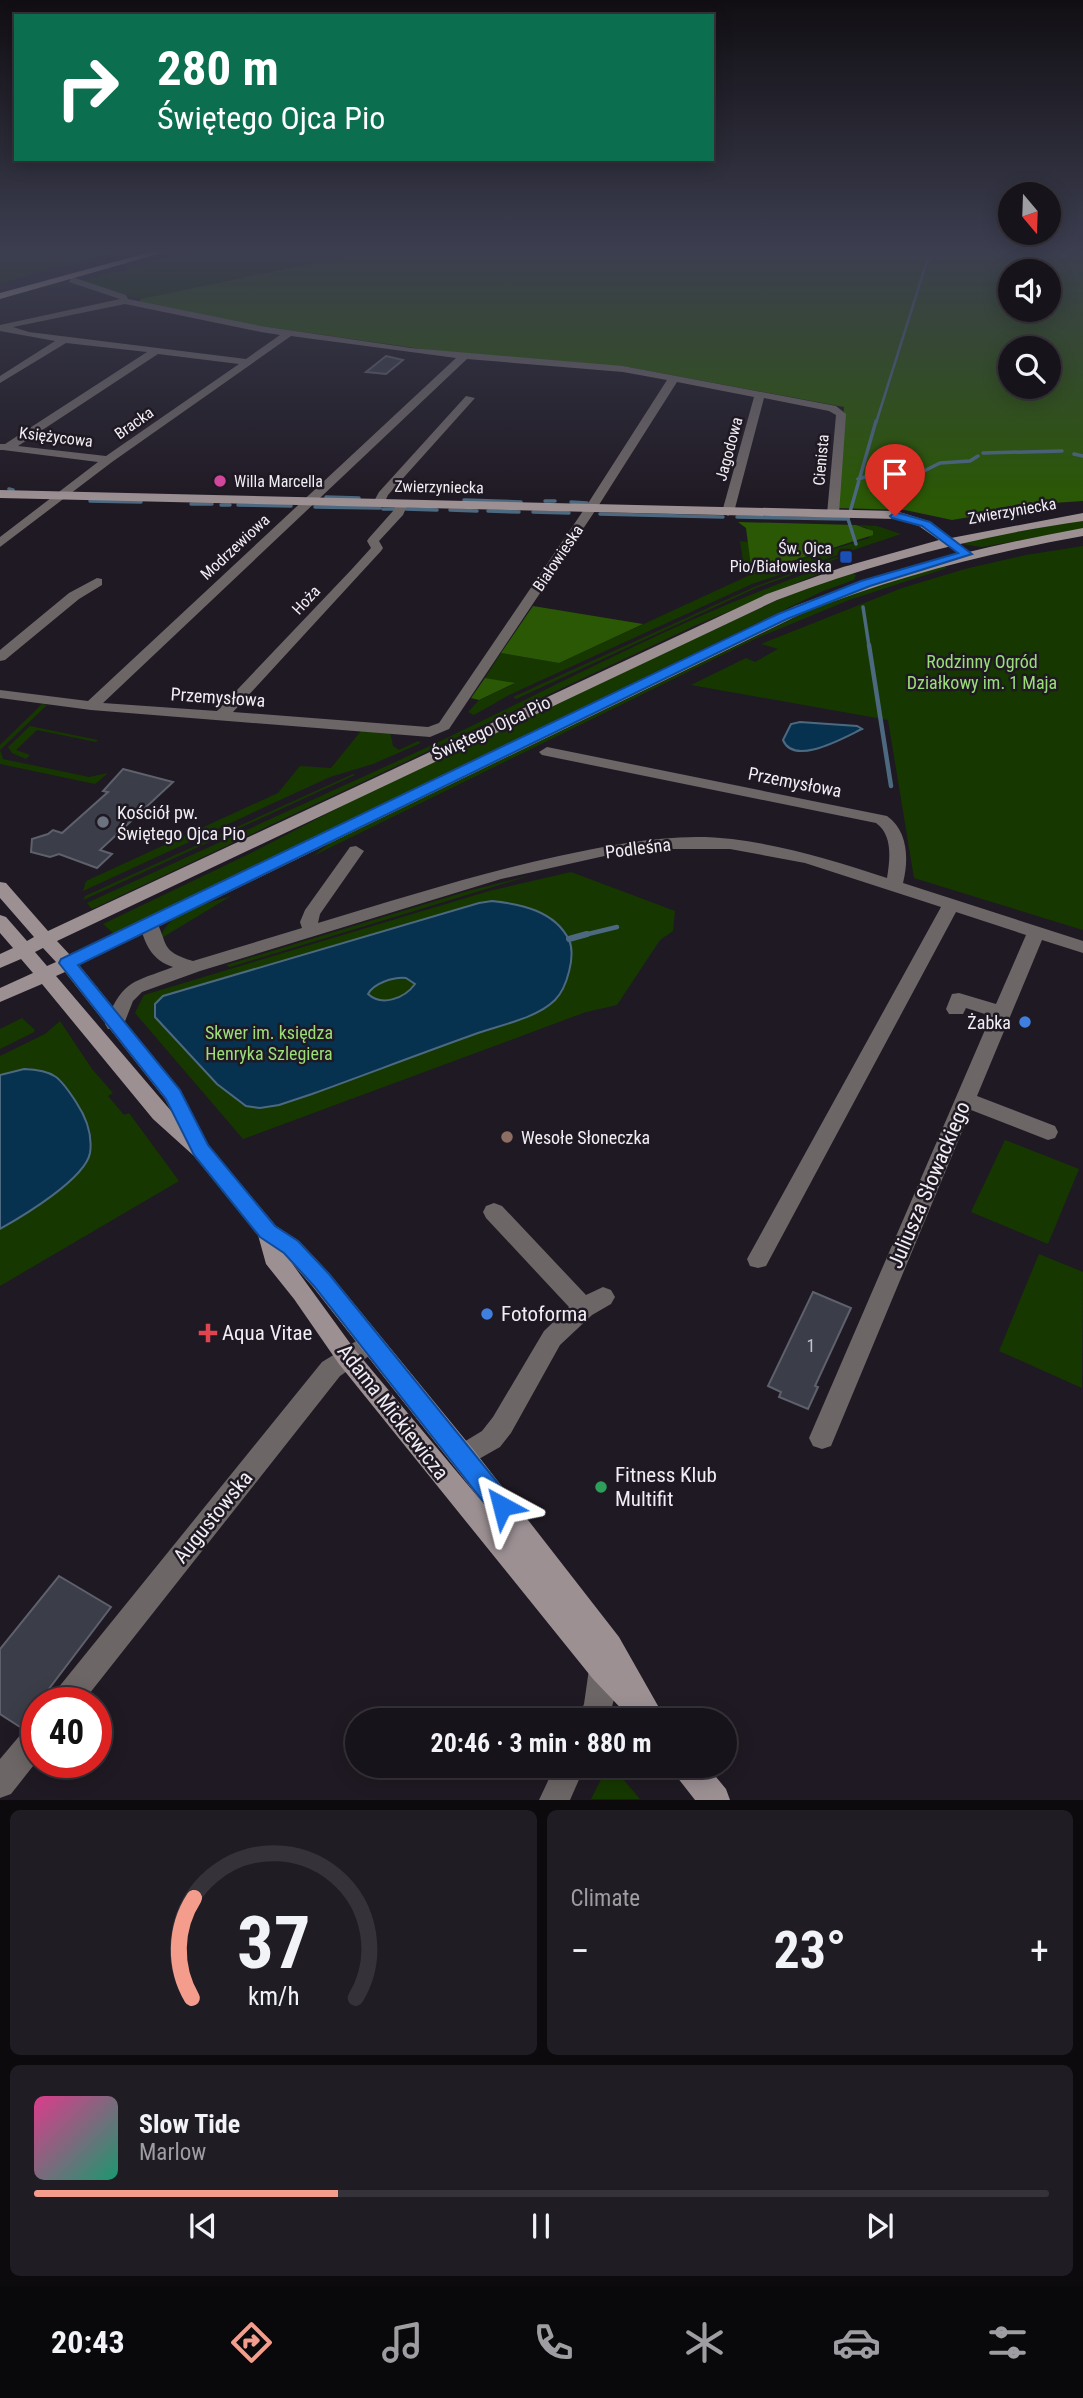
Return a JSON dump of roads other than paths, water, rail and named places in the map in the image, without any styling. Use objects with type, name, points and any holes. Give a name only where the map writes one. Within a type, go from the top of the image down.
[{"type":"main road","name":"Zwierzyniecka","points":[[0,494],[855,514],[904,523],[947,541],[967,554],[1083,532]]},
{"type":"main road","name":"Zwierzyniecka","points":[[947,541],[1083,516]]},
{"type":"main road","name":"Świętego Ojca Pio","points":[[0,962],[748,608],[845,570],[947,541]]},
{"type":"main road","name":"Świętego Ojca Pio","points":[[0,996],[783,617],[866,584],[967,554]]},
{"type":"main road","points":[[845,570],[863,575],[866,584]]},
{"type":"main road","name":"Adama Mickiewicza","points":[[0,887],[67,963],[173,1095],[201,1150]]},
{"type":"main road","name":"Adama Mickiewicza","points":[[0,921],[160,1114],[201,1150],[268,1231],[274,1258],[312,1286],[341,1325],[371,1342],[514,1523],[643,1708]]},
{"type":"main road","name":"Adama Mickiewicza","points":[[341,1325],[347,1357],[477,1516],[606,1658]]},
{"type":"main road","points":[[439,1470],[463,1456]]},
{"type":"main road","points":[[477,1516],[497,1513],[514,1523]]},
{"type":"main road","points":[[698,1778],[715,1800]]},
{"type":"street","points":[[28,334],[248,362]]},
{"type":"street","name":"Bracka","points":[[0,543],[108,460],[288,334]]},
{"type":"street","points":[[297,334],[464,356],[623,369],[760,394]]},
{"type":"street","points":[[0,380],[65,339]]},
{"type":"street","points":[[4,447],[157,350]]},
{"type":"street","name":"Modrzewiowa","points":[[91,706],[464,356]]},
{"type":"street","name":"Białowieska","points":[[435,731],[444,726],[457,708],[674,378]]},
{"type":"street","name":"Cienista","points":[[760,394],[839,411],[841,414],[836,514]]},
{"type":"street","name":"Jagodowa","points":[[728,512],[760,394]]},
{"type":"street","points":[[379,503],[383,494],[470,398]]},
{"type":"street","name":"Księżycowa","points":[[4,447],[108,460]]},
{"type":"street","name":"Hoża","points":[[221,716],[357,572],[377,548],[373,541],[399,512],[402,504]]},
{"type":"street","points":[[0,657],[61,602],[97,582]]},
{"type":"street","name":"Przemysłowa","points":[[0,694],[91,706],[435,731]]},
{"type":"street","name":"Przemysłowa","points":[[547,752],[881,819],[888,822],[895,833],[898,872],[893,886]]},
{"type":"street","name":"Podleśna","points":[[115,1024],[125,999],[135,988],[193,967],[497,875],[564,859],[655,844],[730,844],[808,858],[1083,947]]},
{"type":"street","points":[[312,930],[311,915],[356,851]]},
{"type":"street","points":[[758,1259],[951,905]]},
{"type":"street","points":[[149,923],[154,946],[159,951],[176,963],[193,967]]},
{"type":"street","name":"Juliusza Słowackiego","points":[[822,1438],[1036,932]]},
{"type":"street","points":[[956,1009],[959,999],[1002,1013]]},
{"type":"street","points":[[965,1100],[1048,1132]]},
{"type":"street","points":[[463,1456],[491,1439],[552,1338],[594,1303],[494,1212]]},
{"type":"street","name":"Augustowska","points":[[77,1687],[331,1369],[371,1342]]},
{"type":"street","points":[[597,1708],[606,1658]]},
{"type":"street","points":[[0,1783],[21,1757]]},
{"type":"street","points":[[554,1800],[564,1778]]},
{"type":"water","points":[[800,722],[857,726],[862,729],[820,748],[798,751],[789,748],[783,740],[791,724]]},
{"type":"water","name":"Skwer im. księdza Henryka Szlegiera","points":[[492,901],[525,907],[546,916],[563,930],[571,946],[571,962],[563,988],[555,1000],[529,1016],[312,1094],[279,1105],[260,1108],[246,1106],[217,1084],[155,1017],[155,1004],[163,996]],"holes":[[[406,978],[415,984],[393,999],[380,1000],[368,994],[379,984],[395,979]]]},
{"type":"water","points":[[24,1069],[49,1073],[65,1086],[86,1119],[90,1132],[90,1153],[86,1163],[65,1185],[0,1229],[0,1075]]},
{"type":"waterway","points":[[876,423],[904,334]]},
{"type":"waterway","points":[[860,479],[876,421]]},
{"type":"waterway","points":[[983,453],[1062,451]]},
{"type":"waterway","points":[[1074,454],[1083,456]]},
{"type":"waterway","points":[[860,479],[882,472],[920,473],[940,463],[970,461],[978,456]]},
{"type":"waterway","points":[[848,519],[860,479]]},
{"type":"waterway","points":[[9,489],[13,490]]},
{"type":"waterway","points":[[326,497],[359,498]]},
{"type":"waterway","points":[[464,500],[521,502]]},
{"type":"waterway","points":[[90,501],[141,502]]},
{"type":"waterway","points":[[545,501],[555,501]]},
{"type":"waterway","points":[[571,502],[587,503]]},
{"type":"waterway","points":[[191,504],[212,504]]},
{"type":"waterway","points":[[221,505],[230,505]]},
{"type":"waterway","points":[[238,505],[291,506]]},
{"type":"waterway","points":[[315,507],[380,508]]},
{"type":"waterway","points":[[383,509],[396,509]]},
{"type":"waterway","points":[[406,509],[437,510]]},
{"type":"waterway","points":[[450,510],[477,511]]},
{"type":"waterway","points":[[488,511],[519,512]]},
{"type":"waterway","points":[[533,512],[569,513]]},
{"type":"waterway","points":[[600,514],[723,517]]},
{"type":"waterway","points":[[737,517],[848,519]]},
{"type":"waterway","points":[[848,519],[856,544]]},
{"type":"waterway","points":[[863,607],[869,646]]},
{"type":"waterway","points":[[869,645],[891,786]]},
{"type":"waterway","points":[[580,936],[617,927]]},
{"type":"waterway","points":[[569,939],[587,934]]},
{"type":"place","name":"Willa Marcella","points":[[220,481]]},
{"type":"place","name":"Św. Ojca Pio/Białowieska","points":[[846,557]]},
{"type":"place","name":"Kościół pw. Świętego Ojca Pio","points":[[103,822]]},
{"type":"place","name":"Żabka","points":[[1025,1022]]},
{"type":"place","name":"Wesołe Słoneczka","points":[[507,1137]]},
{"type":"place","name":"Fotoforma","points":[[487,1314]]},
{"type":"place","name":"Aqua Vitae","points":[[208,1333]]},
{"type":"place","name":"Fitness Klub Multifit","points":[[601,1487]]},
{"type":"park label","name":"Rodzinny Ogród Działkowy im. 1 Maja","points":[[982,671]]}]
